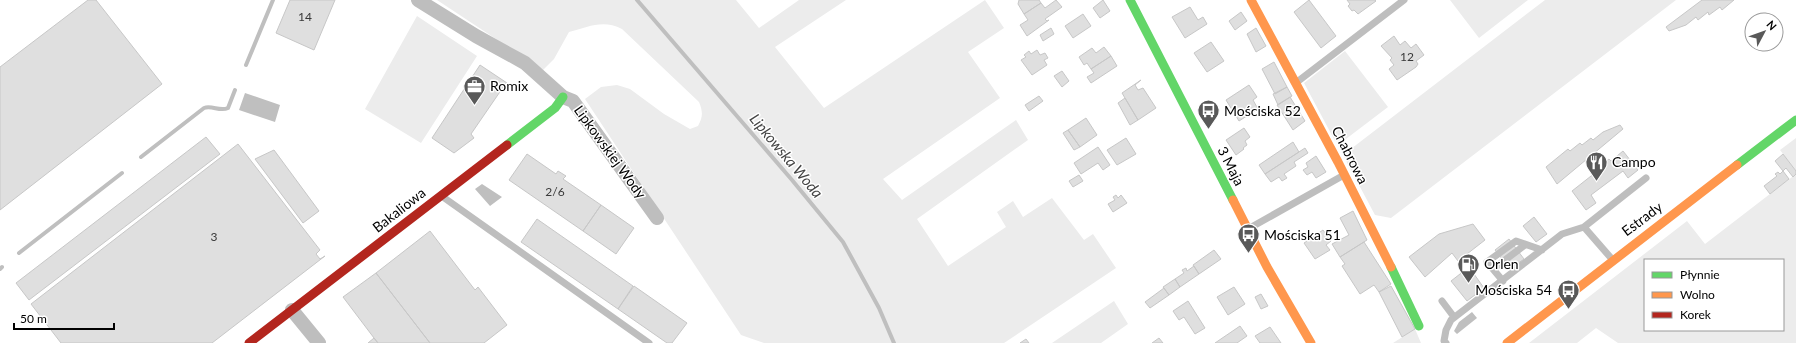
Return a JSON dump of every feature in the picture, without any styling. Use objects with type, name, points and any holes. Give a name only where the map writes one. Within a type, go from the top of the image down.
[{"type":"street","name":"Lipkowskiej Wody","points":[[418,0],[476,36],[525,63],[563,97],[573,101],[657,218]]},
{"type":"street","name":"3 Maja","points":[[1130,0],[1248,229],[1311,343]]},
{"type":"street","name":"Chabrowa","points":[[1251,0],[1376,234],[1419,326]]},
{"type":"street","name":"Bakaliowa","points":[[249,343],[555,108],[563,97]]},
{"type":"street","name":"Estrady","points":[[1507,343],[1612,260],[1796,120]]},
{"type":"street","points":[[292,310],[319,343]]},
{"type":"lane","points":[[1296,82],[1404,0]]},
{"type":"lane","points":[[1248,229],[1345,175]]},
{"type":"lane","points":[[1446,343],[1444,341],[1446,330],[1454,318],[1562,234],[1584,227],[1646,178]]},
{"type":"lane","points":[[441,196],[650,343]]},
{"type":"lane","points":[[1584,227],[1612,260]]},
{"type":"lane","points":[[1502,281],[1487,262],[1516,241],[1542,250]]},
{"type":"lane","points":[[1442,301],[1454,318]]},
{"type":"shaded area","points":[[437,0],[736,0],[759,28],[799,0],[846,0],[775,47],[824,108],[985,0],[1004,28],[968,52],[1000,98],[883,179],[902,200],[1016,120],[1028,140],[917,219],[948,266],[1006,227],[997,212],[1013,201],[1023,217],[1052,198],[1084,240],[1093,234],[1116,268],[1004,343],[764,343],[741,335],[585,99],[601,87],[617,85],[630,89],[664,114],[690,129],[698,126],[701,120],[702,112],[699,102],[622,29],[615,26],[602,24],[569,32],[554,59],[543,70]]},
{"type":"shaded area","points":[[1450,0],[1528,0],[1479,38]]},
{"type":"shaded area","points":[[1545,0],[1676,0],[1391,218],[1375,215],[1343,155]]},
{"type":"shaded area","points":[[417,16],[477,56],[421,143],[365,109]]},
{"type":"shaded area","points":[[1345,51],[1388,107],[1342,142],[1335,141],[1304,83]]},
{"type":"shaded area","points":[[245,93],[280,105],[275,122],[239,110]]},
{"type":"shaded area","points":[[1796,138],[1796,171],[1780,150]]},
{"type":"shaded area","points":[[1796,174],[1796,343],[1618,343],[1596,328],[1577,343],[1529,343],[1687,221],[1705,244]]},
{"type":"shaded area","points":[[482,184],[502,197],[490,206],[475,189]]},
{"type":"shaded area","points":[[1114,301],[1128,324],[1101,343],[1052,343]]},
{"type":"shaded area","points":[[1472,312],[1477,318],[1457,334],[1454,331],[1459,322]]},
{"type":"shaded area","points":[[1415,329],[1421,343],[1393,343]]},
{"type":"building","points":[[88,0],[96,0],[162,84],[0,210],[0,67]]},
{"type":"building","points":[[290,0],[335,0],[314,50],[276,33]]},
{"type":"building","points":[[1019,0],[1039,0],[1041,3],[1024,14],[1018,4]]},
{"type":"building","points":[[1056,0],[1062,7],[1045,19],[1047,21],[1049,20],[1027,36],[1020,25],[1028,20],[1024,14],[1041,3],[1045,8]]},
{"type":"building","points":[[1103,0],[1110,11],[1100,18],[1093,8]]},
{"type":"building","points":[[1309,0],[1336,36],[1321,48],[1294,12]]},
{"type":"building","points":[[1347,0],[1376,1],[1358,14],[1354,10],[1352,11],[1348,6],[1350,4]]},
{"type":"building","points":[[1702,0],[1734,0],[1722,10],[1720,7],[1709,15],[1708,12],[1698,20],[1696,17],[1686,25],[1669,31],[1666,27]]},
{"type":"building","points":[[1190,7],[1198,20],[1203,17],[1207,24],[1185,38],[1172,17]]},
{"type":"building","points":[[1241,12],[1247,21],[1235,30],[1229,21]]},
{"type":"building","points":[[1083,14],[1091,26],[1073,38],[1065,26]]},
{"type":"building","points":[[1051,28],[1054,34],[1043,41],[1040,35]]},
{"type":"building","points":[[1256,28],[1266,46],[1256,52],[1247,34]]},
{"type":"building","points":[[1394,36],[1400,45],[1405,41],[1411,48],[1416,44],[1424,55],[1416,61],[1418,64],[1416,67],[1397,80],[1389,69],[1394,65],[1390,60],[1392,58],[1381,46]]},
{"type":"building","points":[[1211,42],[1224,61],[1207,72],[1194,53]]},
{"type":"building","points":[[1104,47],[1111,56],[1091,69],[1087,63],[1084,65],[1079,57],[1092,48],[1096,53]]},
{"type":"building","points":[[1037,50],[1040,55],[1045,53],[1048,58],[1044,60],[1047,65],[1032,75],[1021,60],[1026,57],[1024,55],[1029,51],[1031,54]]},
{"type":"building","points":[[1111,56],[1117,66],[1091,83],[1087,77],[1094,73],[1091,69]]},
{"type":"building","points":[[1274,62],[1287,87],[1275,94],[1262,69]]},
{"type":"building","points":[[480,65],[507,83],[471,134],[474,138],[454,153],[432,138]]},
{"type":"building","points":[[1062,71],[1069,81],[1062,87],[1054,76]]},
{"type":"building","points":[[1141,80],[1135,85],[1138,90],[1143,88],[1156,108],[1138,120],[1122,93]]},
{"type":"building","points":[[1249,85],[1257,97],[1253,100],[1258,109],[1239,121],[1226,100]]},
{"type":"building","points":[[1287,87],[1292,96],[1278,105],[1273,94]]},
{"type":"building","points":[[1039,96],[1043,101],[1029,111],[1025,105]]},
{"type":"building","points":[[1290,97],[1305,121],[1293,130],[1277,105]]},
{"type":"building","points":[[1125,98],[1138,120],[1130,125],[1118,103]]},
{"type":"building","points":[[1086,118],[1097,135],[1080,147],[1068,130]]},
{"type":"building","points":[[1620,125],[1623,129],[1557,184],[1546,167],[1568,149],[1570,151],[1580,143],[1582,145],[1591,138],[1593,140],[1603,132]]},
{"type":"building","points":[[1244,128],[1250,137],[1245,141],[1247,145],[1243,148],[1244,149],[1236,155],[1226,140]]},
{"type":"building","points":[[1068,130],[1080,147],[1074,150],[1063,133]]},
{"type":"building","points":[[206,137],[220,154],[29,300],[16,283]]},
{"type":"building","points":[[1126,138],[1136,154],[1117,165],[1107,150]]},
{"type":"building","points":[[1293,142],[1299,152],[1265,174],[1259,165]]},
{"type":"building","points":[[238,144],[320,250],[316,254],[320,259],[325,256],[212,343],[61,343],[31,304]]},
{"type":"building","points":[[1098,147],[1110,165],[1103,170],[1098,163],[1081,174],[1074,163]]},
{"type":"building","points":[[1305,148],[1308,153],[1294,162],[1296,166],[1284,174],[1287,178],[1282,181],[1279,177],[1271,182],[1265,174]]},
{"type":"building","points":[[274,150],[319,211],[303,223],[255,159]]},
{"type":"building","points":[[1623,151],[1638,170],[1628,178],[1623,171],[1591,195],[1596,203],[1586,210],[1572,191],[1605,165],[1604,163],[1609,159],[1611,161]]},
{"type":"building","points":[[527,154],[556,174],[558,171],[566,176],[563,179],[601,205],[583,231],[509,180]]},
{"type":"building","points":[[1783,154],[1796,171],[1796,174],[1793,177],[1786,168],[1783,171],[1775,161]]},
{"type":"building","points":[[1316,156],[1326,172],[1316,178],[1312,172],[1307,175],[1303,170],[1308,167],[1306,163]]},
{"type":"building","points":[[1783,171],[1789,179],[1770,194],[1764,186],[1777,176],[1775,174],[1778,172],[1780,174]]},
{"type":"building","points":[[1079,175],[1083,181],[1073,187],[1069,181]]},
{"type":"building","points":[[1116,195],[1118,198],[1121,195],[1127,203],[1113,212],[1108,204],[1115,200],[1113,197]]},
{"type":"building","points":[[601,205],[634,228],[616,254],[583,231]]},
{"type":"building","points":[[1353,211],[1367,240],[1340,257],[1332,244],[1349,235],[1340,218]]},
{"type":"building","points":[[1534,217],[1547,234],[1536,242],[1523,226]]},
{"type":"building","points":[[537,219],[633,286],[618,309],[521,242]]},
{"type":"building","points":[[1473,224],[1485,240],[1458,261],[1452,253],[1425,277],[1409,257],[1439,234]]},
{"type":"building","points":[[1323,230],[1331,241],[1326,245],[1330,250],[1315,259],[1304,243]]},
{"type":"building","points":[[430,231],[475,290],[478,287],[507,325],[484,343],[430,343],[376,273]]},
{"type":"building","points":[[1509,239],[1524,259],[1510,269],[1495,250]]},
{"type":"building","points":[[1364,242],[1391,284],[1379,292],[1374,285],[1360,294],[1342,266],[1345,264],[1340,257]]},
{"type":"building","points":[[1214,250],[1221,259],[1199,274],[1193,265]]},
{"type":"building","points":[[1194,266],[1199,274],[1180,287],[1175,279],[1184,273],[1182,270],[1186,268],[1187,271]]},
{"type":"building","name":"Orlen","points":[[1469,267],[1484,288],[1467,301],[1451,281]]},
{"type":"building","points":[[376,273],[430,343],[378,343],[374,338],[343,297]]},
{"type":"building","points":[[1175,279],[1180,287],[1169,295],[1163,287]]},
{"type":"building","points":[[634,286],[687,323],[672,343],[667,343],[618,309]]},
{"type":"building","points":[[1391,286],[1415,329],[1402,337],[1379,292]]},
{"type":"building","points":[[1234,287],[1245,304],[1228,315],[1217,297]]},
{"type":"building","points":[[1164,288],[1169,295],[1150,308],[1145,302]]},
{"type":"building","points":[[1261,294],[1268,306],[1261,309],[1255,297]]},
{"type":"building","points":[[1188,301],[1205,328],[1195,334],[1184,317],[1179,320],[1173,311]]},
{"type":"building","points":[[1240,326],[1247,336],[1237,343],[1215,343]]},
{"type":"building","points":[[1270,327],[1281,343],[1260,343],[1255,336]]},
{"type":"building","points":[[374,338],[378,343],[368,343]]},
{"type":"building","points":[[1159,338],[1163,343],[1152,343]]},
{"type":"building","points":[[1026,339],[1029,343],[1020,343]]},
{"type":"waterway","points":[[246,65],[273,0]]},
{"type":"waterway","name":"Lipkowska Woda","points":[[637,0],[792,180],[843,242],[879,308],[894,343]]},
{"type":"waterway","points":[[141,157],[204,108],[228,108],[235,90]]},
{"type":"waterway","points":[[19,253],[122,173]]},
{"type":"traffic: fast","points":[[1130,0],[1233,200]]},
{"type":"traffic: fast","points":[[507,145],[555,108],[563,97]]},
{"type":"traffic: fast","points":[[1737,165],[1796,120]]},
{"type":"traffic: fast","points":[[1391,267],[1419,326]]},
{"type":"traffic: slow","points":[[1251,0],[1338,162],[1391,267]]},
{"type":"traffic: slow","points":[[1507,343],[1737,165]]},
{"type":"traffic: slow","points":[[1233,200],[1267,267],[1311,343]]},
{"type":"traffic: jam","points":[[249,343],[507,145]]},
{"type":"place","name":"Romix","points":[[475,106]]},
{"type":"place","name":"Mościska 52","points":[[1208,130]]},
{"type":"place","name":"Campo","points":[[1596,182]]},
{"type":"place","name":"Mościska 51","points":[[1249,254]]},
{"type":"place","name":"Orlen","points":[[1468,284]]},
{"type":"place","name":"Mościska 54","points":[[1568,310]]}]
